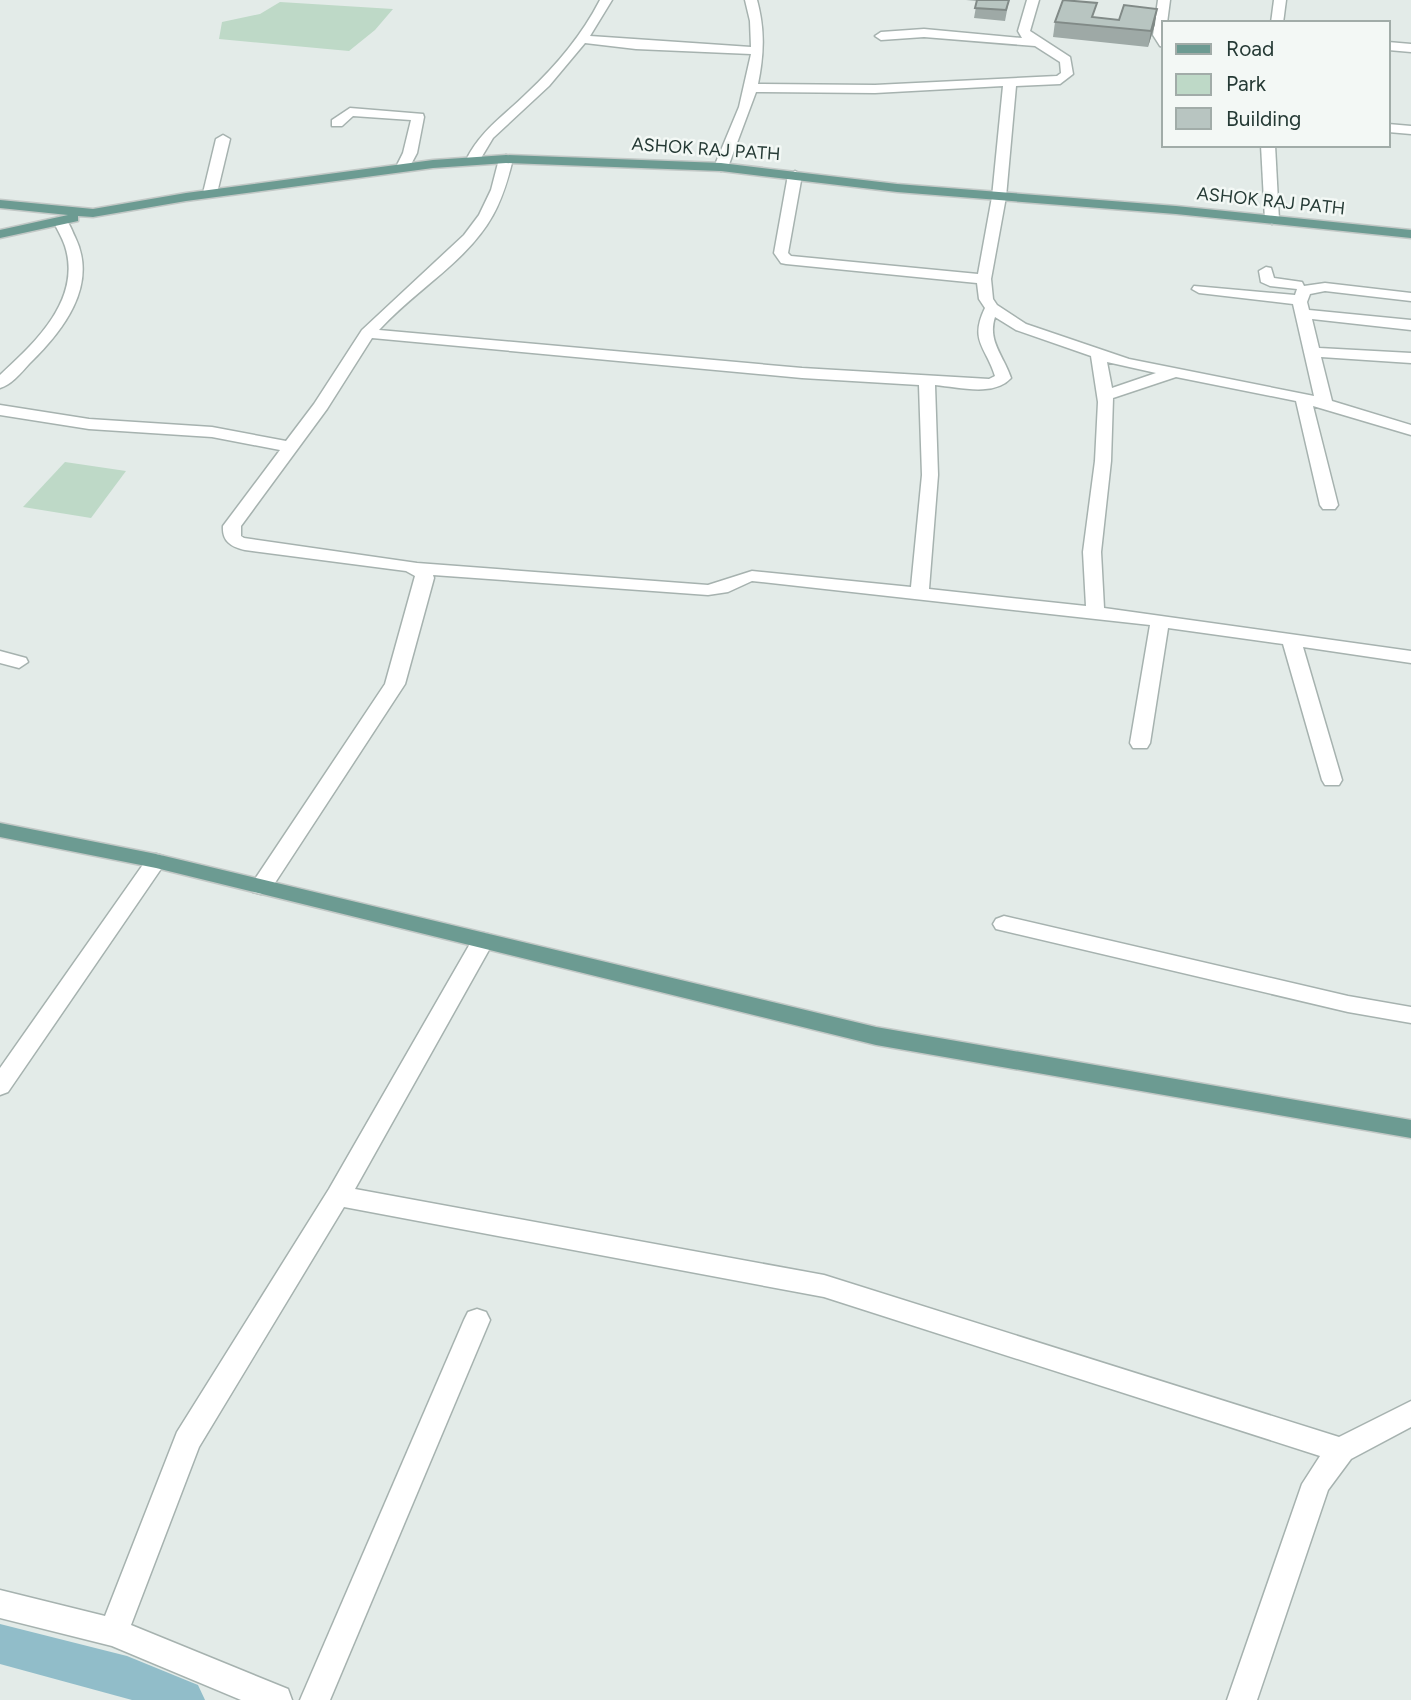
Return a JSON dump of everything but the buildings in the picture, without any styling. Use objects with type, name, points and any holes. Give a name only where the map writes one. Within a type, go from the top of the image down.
[{"type":"main road","name":"ASHOK RAJ PATH","points":[[0,204],[93,213],[210,193],[403,167],[506,159],[721,167],[999,197],[1411,234]]},
{"type":"main road","points":[[0,234],[93,213]]},
{"type":"main road","points":[[0,830],[156,861],[876,1036],[1411,1129]]},
{"type":"street","points":[[473,160],[491,129],[523,105],[583,39],[606,0]]},
{"type":"street","points":[[721,167],[751,88],[758,51],[757,22],[751,0]]},
{"type":"street","points":[[751,88],[875,89],[1049,82],[1065,78],[1066,60],[1027,36],[1024,31],[1033,0]]},
{"type":"street","points":[[1162,40],[1159,35],[1164,0]]},
{"type":"street","points":[[1277,21],[1280,0]]},
{"type":"street","points":[[881,36],[924,33],[1038,43]]},
{"type":"street","points":[[583,39],[636,45],[758,51]]},
{"type":"street","points":[[1390,46],[1411,48]]},
{"type":"street","points":[[1010,84],[999,197],[984,279],[986,299],[992,309],[1021,327],[1098,355],[1173,373],[1303,397],[1411,430]]},
{"type":"street","points":[[337,123],[350,112],[418,117],[410,153],[403,167]]},
{"type":"street","points":[[1390,128],[1411,130]]},
{"type":"street","points":[[210,193],[223,139]]},
{"type":"street","points":[[1268,147],[1272,220]]},
{"type":"street","points":[[506,159],[498,194],[478,229],[435,273],[367,333],[324,402],[232,526],[231,534],[235,541],[259,548],[417,568],[708,590],[727,588],[744,577],[752,576],[1095,612],[1411,657]]},
{"type":"street","points":[[795,175],[781,253],[786,260],[984,279]]},
{"type":"street","points":[[0,383],[37,348],[66,309],[72,296],[76,285],[76,260],[67,232],[60,221]]},
{"type":"street","points":[[1266,271],[1266,279],[1270,282],[1411,297]]},
{"type":"street","points":[[1318,287],[1304,290],[1301,307],[1324,403]]},
{"type":"street","points":[[1199,289],[1411,324]]},
{"type":"street","points":[[367,333],[802,373],[992,384],[1003,378],[983,336],[982,326],[992,309]]},
{"type":"street","points":[[1312,352],[1411,358]]},
{"type":"street","points":[[1095,612],[1092,552],[1103,461],[1105,395],[1098,355]]},
{"type":"street","points":[[1105,395],[1173,373]]},
{"type":"street","points":[[920,593],[930,475],[927,381]]},
{"type":"street","points":[[1303,397],[1329,505]]},
{"type":"street","points":[[0,410],[77,423],[212,432],[289,447]]},
{"type":"street","points":[[261,887],[395,684],[425,578],[417,568]]},
{"type":"street","points":[[1140,743],[1160,623]]},
{"type":"street","points":[[1293,642],[1332,780]]},
{"type":"street","points":[[0,1086],[156,861]]},
{"type":"street","points":[[1004,924],[1348,1004],[1411,1015]]},
{"type":"street","points":[[113,1632],[187,1441],[338,1196],[483,941]]},
{"type":"street","points":[[338,1196],[824,1286],[1341,1450]]},
{"type":"street","points":[[315,1700],[477,1320]]},
{"type":"street","points":[[1242,1700],[1316,1484],[1341,1450],[1411,1413]]},
{"type":"street","points":[[0,1604],[113,1632],[276,1700]]},
{"type":"green space","points":[[280,2],[393,9],[375,30],[349,51],[219,39],[222,22],[260,14]]},
{"type":"green space","points":[[65,462],[126,471],[91,518],[23,507]]},
{"type":"waterway","points":[[0,1644],[127,1677],[183,1700]]}]
